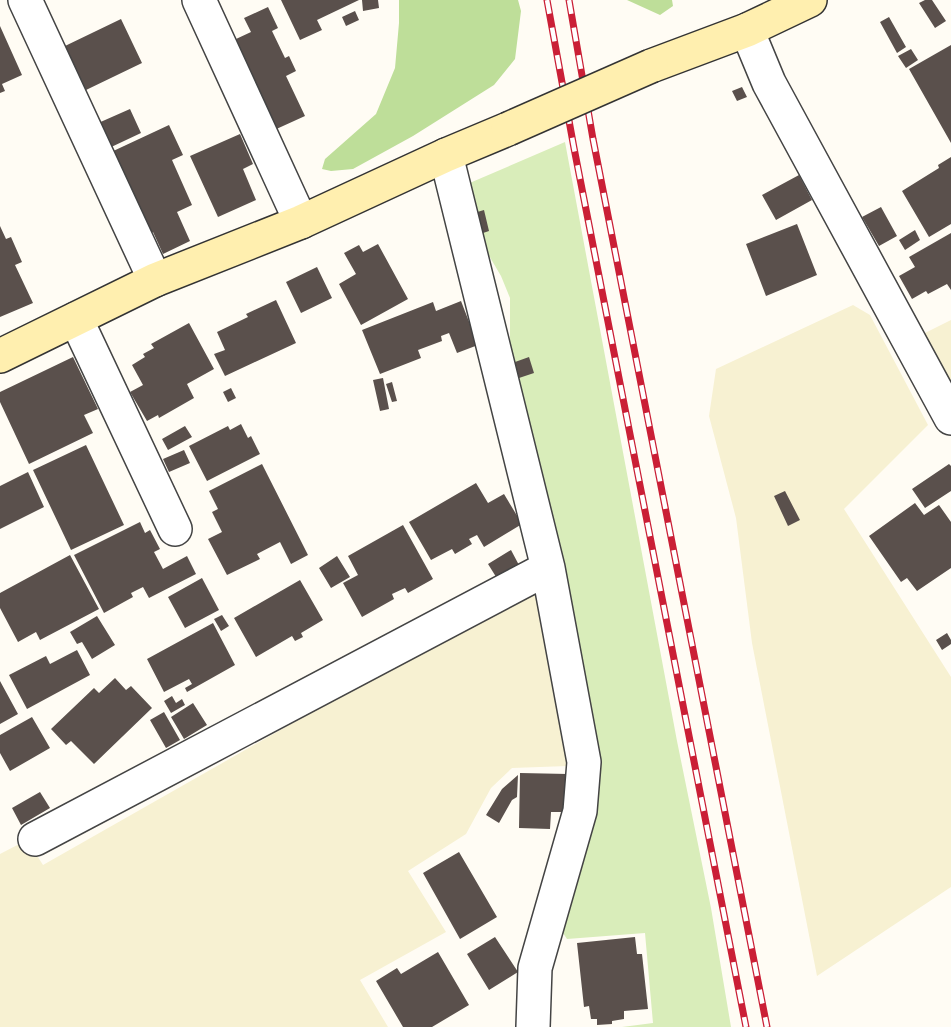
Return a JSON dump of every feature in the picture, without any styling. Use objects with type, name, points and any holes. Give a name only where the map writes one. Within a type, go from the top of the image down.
[{"type":"street","points":[[25,0],[155,280]]},
{"type":"street","points":[[199,0],[302,222]]},
{"type":"street","points":[[0,356],[155,280],[302,222],[446,155],[651,66],[747,30],[810,0]]},
{"type":"street","points":[[747,30],[769,83],[951,418]]},
{"type":"street","points":[[446,155],[548,568],[584,762],[580,811],[535,968],[533,1027]]},
{"type":"street","points":[[76,319],[175,529]]},
{"type":"street","points":[[35,839],[548,568]]},
{"type":"shaded area","points":[[853,305],[870,315],[928,425],[844,509],[951,677],[951,887],[817,976],[752,643],[736,518],[709,416],[716,369]]},
{"type":"shaded area","points":[[951,320],[951,389],[921,335]]},
{"type":"shaded area","points":[[530,592],[543,597],[555,662],[568,766],[512,768],[491,788],[466,834],[408,871],[446,932],[360,980],[388,1027],[0,1027],[0,854],[27,840],[43,865],[516,596]]},
{"type":"green space","points":[[399,0],[518,0],[521,11],[515,59],[494,85],[413,136],[353,169],[331,171],[322,169],[325,159],[376,114],[395,68]]},
{"type":"green space","points":[[627,0],[672,0],[673,6],[660,15]]},
{"type":"green space","points":[[565,142],[677,741],[711,908],[731,1027],[622,1027],[653,1023],[645,933],[567,939],[563,933],[595,792],[510,348],[510,298],[501,276],[478,237],[465,185]]},
{"type":"building","points":[[281,0],[359,0],[317,20],[322,30],[300,40]]},
{"type":"building","points":[[362,0],[378,0],[379,8],[363,11]]},
{"type":"building","points":[[932,0],[946,21],[935,28],[919,3]]},
{"type":"building","points":[[268,7],[278,28],[272,31],[285,58],[289,56],[296,71],[286,76],[305,116],[272,131],[247,74],[251,72],[236,39],[251,32],[244,18]]},
{"type":"building","points":[[355,11],[359,20],[346,26],[342,17]]},
{"type":"building","points":[[889,17],[906,47],[897,53],[880,22]]},
{"type":"building","points":[[121,19],[142,63],[86,90],[65,46]]},
{"type":"building","points":[[0,26],[22,75],[2,84],[5,91],[0,93]]},
{"type":"building","points":[[951,45],[951,143],[909,69]]},
{"type":"building","points":[[911,49],[918,60],[906,68],[898,56]]},
{"type":"building","points":[[742,87],[747,97],[737,101],[732,91]]},
{"type":"building","points":[[130,109],[141,133],[107,149],[96,124]]},
{"type":"building","points":[[169,125],[183,155],[172,160],[192,205],[177,212],[190,241],[163,254],[153,232],[147,235],[109,153]]},
{"type":"building","points":[[240,134],[253,164],[243,169],[256,200],[218,217],[190,156]]},
{"type":"building","points":[[951,157],[951,224],[929,237],[902,191],[939,168],[938,165]]},
{"type":"building","points":[[799,175],[812,200],[776,220],[762,195]]},
{"type":"building","points":[[881,207],[897,236],[879,246],[862,217]]},
{"type":"building","points":[[484,210],[489,231],[480,234],[474,213]]},
{"type":"building","points":[[797,224],[817,275],[766,296],[746,244]]},
{"type":"building","points":[[0,226],[6,239],[11,237],[22,262],[15,265],[33,303],[0,317]]},
{"type":"building","points":[[915,230],[920,240],[905,250],[899,240]]},
{"type":"building","points":[[951,233],[951,290],[947,284],[928,294],[926,291],[912,299],[899,276],[915,267],[909,257]]},
{"type":"building","points":[[378,244],[408,299],[361,325],[339,284],[356,274],[344,253],[359,245],[363,252]]},
{"type":"building","points":[[317,267],[332,298],[301,313],[286,282]]},
{"type":"building","points":[[276,300],[296,343],[225,376],[214,354],[225,350],[217,332],[248,317],[246,314]]},
{"type":"building","points":[[461,301],[478,345],[457,353],[449,333],[441,336],[442,341],[418,350],[421,358],[380,374],[362,330],[433,302],[436,311]]},
{"type":"building","points":[[189,323],[214,369],[187,384],[194,398],[159,418],[158,415],[147,421],[130,392],[143,385],[132,365],[145,357],[143,354],[154,348],[151,344]]},
{"type":"building","points":[[73,357],[98,409],[84,415],[93,433],[29,464],[0,402],[0,392]]},
{"type":"building","points":[[529,357],[534,373],[519,378],[515,362]]},
{"type":"building","points":[[383,378],[389,409],[380,411],[373,380]]},
{"type":"building","points":[[392,382],[397,401],[392,402],[386,384]]},
{"type":"building","points":[[231,388],[236,398],[228,402],[223,392]]},
{"type":"building","points":[[241,424],[248,438],[251,436],[260,454],[207,481],[189,446],[228,426],[230,430]]},
{"type":"building","points":[[185,426],[192,437],[168,450],[162,439]]},
{"type":"building","points":[[86,445],[124,525],[71,550],[33,470]]},
{"type":"building","points":[[184,450],[190,463],[169,472],[163,459]]},
{"type":"building","points":[[262,464],[308,555],[291,564],[280,542],[257,554],[260,559],[227,575],[208,539],[222,532],[212,512],[218,509],[209,491]]},
{"type":"building","points":[[949,464],[951,466],[951,491],[925,508],[912,489]]},
{"type":"building","points":[[28,472],[44,507],[0,529],[0,486]]},
{"type":"building","points":[[476,483],[488,503],[504,494],[522,524],[484,547],[477,535],[469,539],[472,544],[455,554],[452,549],[431,560],[409,522]]},
{"type":"building","points":[[785,491],[800,520],[788,526],[774,496]]},
{"type":"building","points":[[915,503],[924,515],[939,505],[951,522],[951,568],[917,591],[907,578],[901,582],[869,536]]},
{"type":"building","points":[[140,522],[145,533],[150,530],[160,549],[154,552],[163,569],[187,556],[196,574],[149,598],[143,587],[131,593],[133,597],[104,613],[74,555]]},
{"type":"building","points":[[403,525],[433,579],[408,593],[405,588],[392,594],[394,599],[362,617],[343,583],[358,575],[348,556]]},
{"type":"building","points":[[511,550],[520,567],[498,580],[488,564]]},
{"type":"building","points":[[70,555],[99,609],[40,640],[36,632],[18,642],[0,608],[0,593]]},
{"type":"building","points":[[337,556],[350,577],[331,588],[319,568]]},
{"type":"building","points":[[202,578],[219,610],[185,628],[168,597]]},
{"type":"building","points":[[300,580],[323,620],[301,633],[303,637],[295,641],[292,636],[256,657],[234,618]]},
{"type":"building","points":[[222,615],[229,626],[221,631],[214,619]]},
{"type":"building","points":[[97,616],[115,645],[92,659],[82,642],[77,644],[70,632]]},
{"type":"building","points":[[213,623],[235,665],[187,692],[185,688],[192,684],[189,679],[164,692],[147,659]]},
{"type":"building","points":[[947,633],[951,644],[942,650],[936,640]]},
{"type":"building","points":[[77,650],[90,675],[27,709],[9,675],[46,656],[50,664]]},
{"type":"building","points":[[115,678],[126,690],[131,686],[152,708],[94,764],[71,741],[66,745],[51,729],[94,688],[99,693]]},
{"type":"building","points":[[0,681],[18,714],[0,724]]},
{"type":"building","points":[[172,696],[176,703],[182,699],[185,705],[171,713],[164,701]]},
{"type":"building","points":[[193,703],[207,725],[184,739],[171,717]]},
{"type":"building","points":[[164,712],[180,740],[166,748],[150,720]]},
{"type":"building","points":[[32,717],[50,748],[10,771],[0,753],[0,735]]},
{"type":"building","points":[[520,773],[568,774],[567,812],[551,812],[550,829],[519,828]]},
{"type":"building","points":[[518,775],[517,797],[512,800],[499,823],[486,815],[502,789]]},
{"type":"building","points":[[40,792],[50,808],[21,825],[12,808]]},
{"type":"building","points":[[459,852],[497,917],[460,939],[423,873]]},
{"type":"building","points":[[495,937],[518,972],[489,990],[467,954]]},
{"type":"building","points":[[635,937],[637,954],[642,954],[648,1009],[624,1011],[624,1019],[612,1021],[612,1024],[597,1025],[597,1019],[591,1019],[589,1006],[584,1007],[577,943]]},
{"type":"building","points":[[438,952],[469,1005],[432,1027],[403,1027],[376,981],[397,968],[401,974]]},
{"type":"railway","points":[[547,0],[746,1027]]},
{"type":"railway","points":[[569,0],[593,139],[767,1027]]}]
